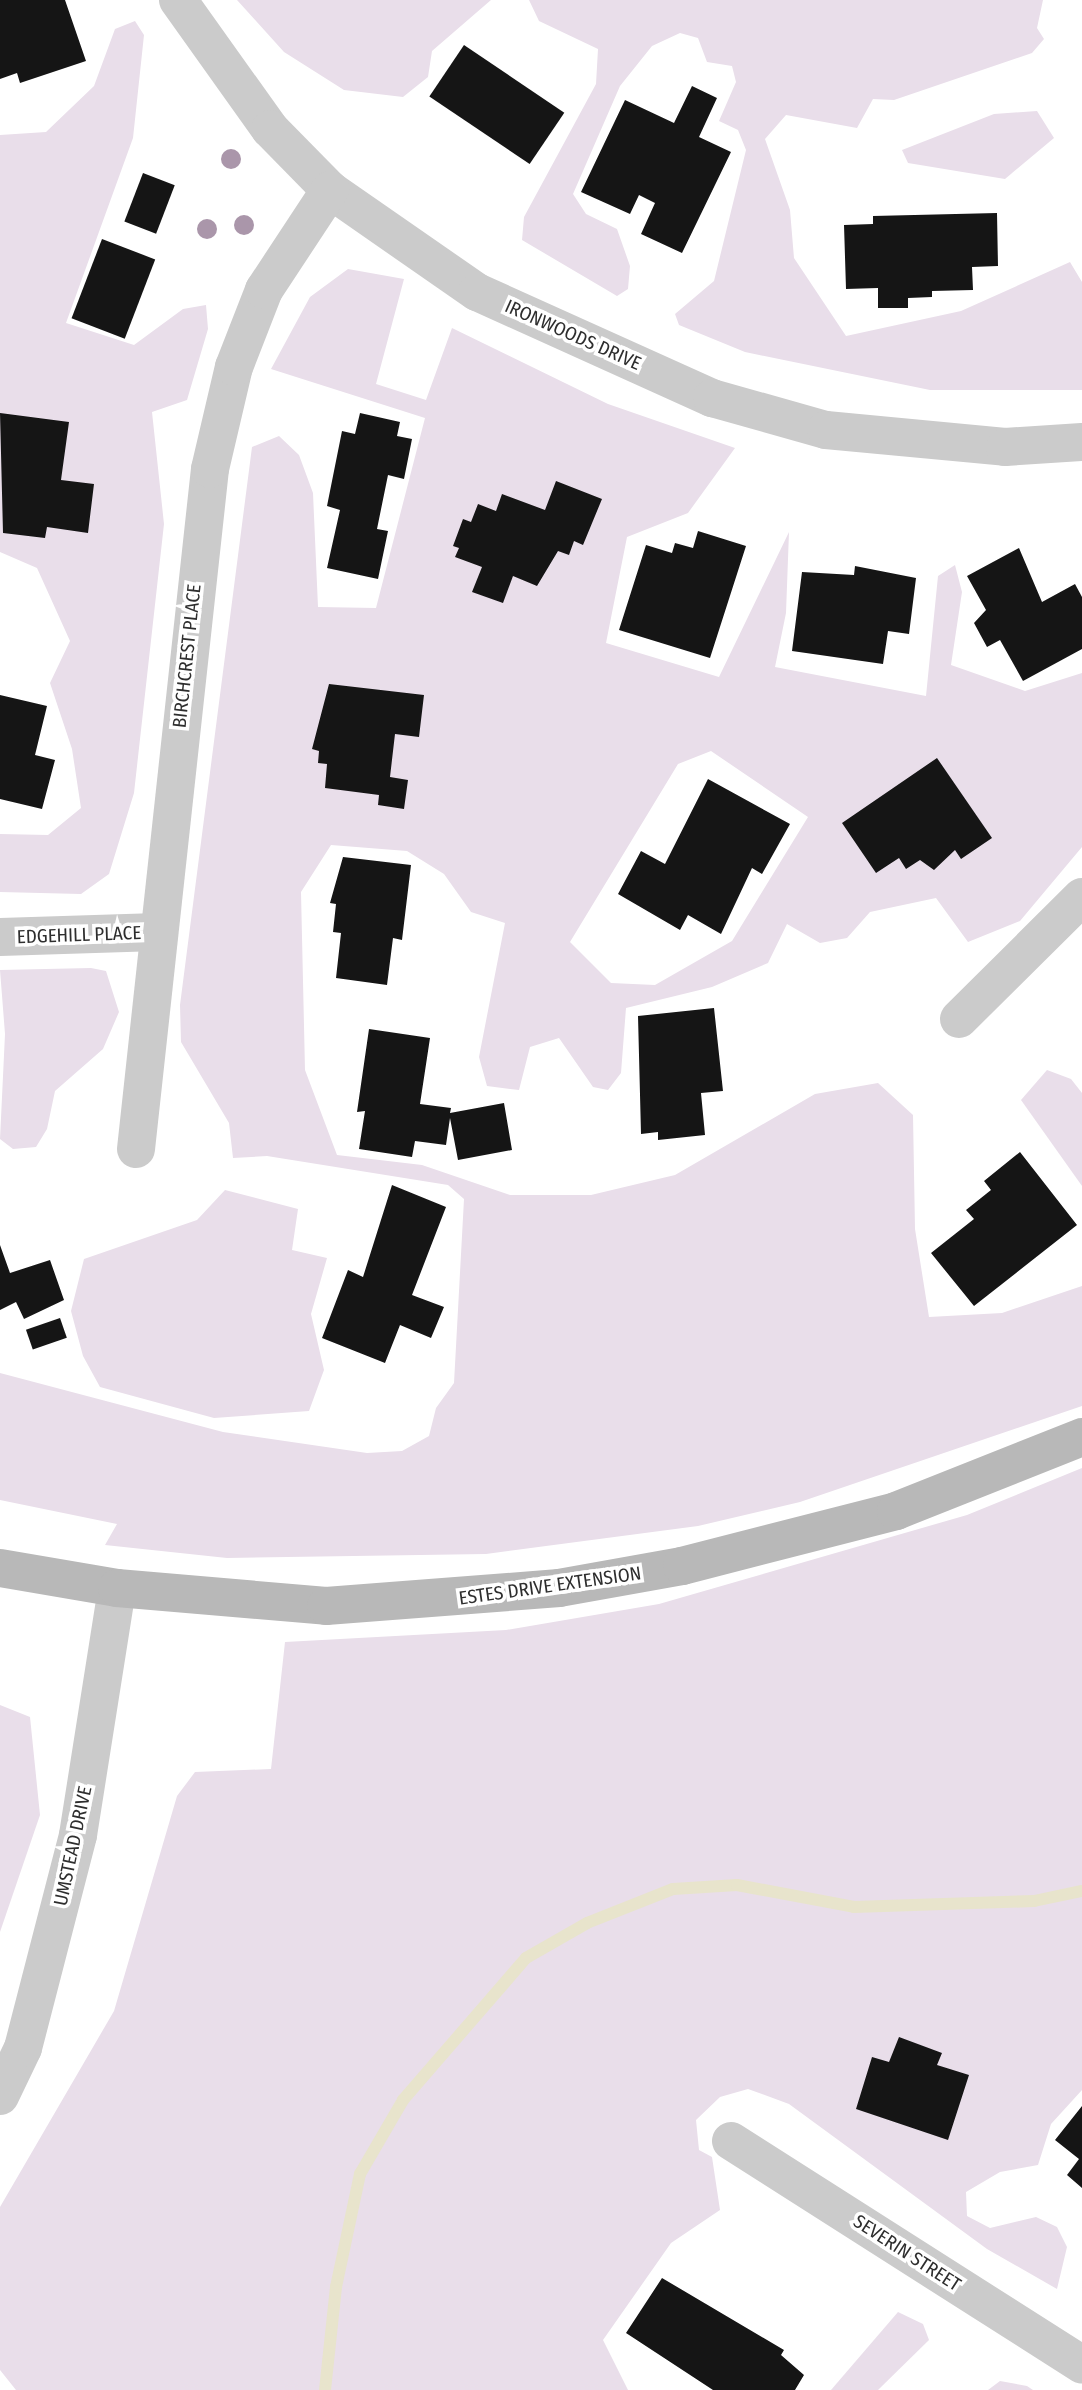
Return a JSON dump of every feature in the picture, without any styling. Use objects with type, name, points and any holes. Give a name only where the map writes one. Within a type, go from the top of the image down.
[{"type":"main road","name":"ESTES DRIVE EXTENSION","points":[[0,1568],[117,1588],[326,1606],[559,1588],[682,1566],[896,1511],[1082,1437]]},
{"type":"street","name":"IRONWOODS DRIVE","points":[[178,0],[270,129],[330,190],[477,292],[712,398],[826,430],[895,441],[1005,447],[1082,442]]},
{"type":"street","name":"BIRCHCREST PLACE","points":[[136,1149],[210,469],[233,367],[264,290],[330,190]]},
{"type":"street","points":[[959,1019],[1082,897]]},
{"type":"street","name":"EDGEHILL PLACE","points":[[0,937],[158,932]]},
{"type":"street","name":"UMSTEAD DRIVE","points":[[0,2096],[23,2048],[78,1836],[117,1588]]},
{"type":"street","name":"SEVERIN STREET","points":[[732,2141],[1082,2365]]},
{"type":"shaded area","points":[[237,0],[491,0],[432,51],[428,77],[403,97],[344,90],[284,52]]},
{"type":"shaded area","points":[[529,0],[1043,0],[1037,28],[1044,39],[1032,53],[894,100],[873,99],[857,128],[786,115],[765,139],[790,210],[794,258],[846,336],[961,311],[1070,262],[1082,282],[1082,390],[930,390],[745,352],[679,325],[675,314],[714,281],[746,150],[738,130],[719,121],[736,82],[732,66],[707,62],[698,38],[680,33],[652,46],[620,86],[573,194],[586,214],[617,229],[630,266],[628,289],[617,296],[522,240],[524,217],[596,84],[598,49],[539,21]]},
{"type":"shaded area","points":[[135,21],[144,35],[133,138],[66,323],[134,345],[183,309],[206,305],[208,329],[187,400],[152,412],[164,524],[134,793],[109,874],[81,894],[0,892],[0,834],[48,835],[81,808],[72,749],[50,683],[70,641],[37,568],[0,552],[0,135],[46,132],[94,86],[115,29]]},
{"type":"shaded area","points":[[1037,111],[1054,138],[1005,179],[908,163],[902,150],[994,114]]},
{"type":"shaded area","points":[[348,269],[404,279],[376,384],[426,400],[452,328],[608,404],[735,448],[688,513],[627,537],[606,643],[719,677],[789,532],[786,613],[775,667],[926,696],[938,576],[955,565],[962,592],[951,665],[1025,691],[1082,673],[1082,847],[1020,921],[968,942],[936,898],[870,912],[847,938],[820,943],[787,924],[768,963],[712,987],[626,1008],[621,1073],[608,1090],[593,1087],[559,1038],[530,1047],[519,1090],[487,1086],[479,1057],[505,923],[471,912],[444,874],[407,851],[331,845],[301,892],[305,1070],[337,1155],[422,1165],[510,1195],[591,1195],[675,1175],[815,1094],[878,1083],[913,1115],[915,1229],[929,1317],[1002,1313],[1082,1286],[1082,1406],[800,1502],[698,1526],[486,1554],[227,1558],[105,1545],[117,1524],[0,1500],[0,1373],[223,1432],[367,1453],[402,1451],[429,1436],[436,1408],[454,1383],[464,1199],[448,1185],[267,1156],[233,1158],[229,1123],[181,1042],[180,1005],[252,447],[279,436],[299,455],[313,493],[318,607],[376,608],[425,418],[271,369],[310,297]],"holes":[[[711,751],[808,817],[732,941],[655,985],[611,983],[570,942],[678,764]]]},
{"type":"shaded area","points":[[91,968],[106,971],[119,1012],[103,1049],[55,1091],[47,1129],[36,1147],[13,1149],[0,1139],[5,1034],[0,970]]},
{"type":"shaded area","points":[[1047,1070],[1071,1079],[1082,1093],[1082,1186],[1021,1100]]},
{"type":"shaded area","points":[[225,1190],[298,1209],[292,1250],[327,1258],[311,1314],[324,1370],[309,1411],[214,1418],[100,1387],[83,1356],[71,1311],[84,1259],[197,1220]]},
{"type":"shaded area","points":[[1082,1468],[1082,2090],[1051,2124],[1038,2165],[1000,2172],[966,2192],[967,2216],[990,2228],[1036,2217],[1057,2227],[1067,2247],[1057,2289],[987,2249],[789,2104],[748,2089],[720,2097],[696,2120],[699,2150],[712,2157],[720,2210],[671,2243],[603,2340],[628,2390],[16,2390],[0,2370],[0,2207],[114,2011],[177,1796],[195,1772],[271,1769],[285,1642],[506,1630],[659,1604],[967,1515]]},
{"type":"shaded area","points":[[0,1705],[30,1717],[40,1815],[0,1932]]},
{"type":"shaded area","points":[[898,2312],[923,2324],[929,2340],[878,2390],[831,2390]]},
{"type":"shaded area","points":[[1000,2381],[1027,2386],[1033,2390],[988,2390]]},
{"type":"building","points":[[0,0],[65,0],[86,61],[20,83],[17,73],[0,79]]},
{"type":"building","points":[[464,45],[564,113],[530,164],[429,96]]},
{"type":"building","points":[[692,86],[717,98],[699,137],[731,152],[682,253],[641,234],[655,203],[639,195],[630,214],[581,192],[625,100],[674,123]]},
{"type":"building","points":[[143,173],[175,185],[156,234],[124,222]]},
{"type":"building","points":[[997,213],[998,266],[972,267],[973,290],[932,291],[932,297],[908,298],[908,308],[878,308],[878,288],[846,289],[844,225],[873,224],[873,216]]},
{"type":"building","points":[[102,239],[155,259],[125,339],[72,318]]},
{"type":"building","points":[[0,413],[69,422],[61,480],[94,484],[88,533],[47,527],[45,538],[3,533]]},
{"type":"building","points":[[360,413],[400,422],[397,436],[412,439],[404,479],[388,475],[377,529],[388,531],[378,579],[327,568],[340,510],[327,506],[342,431],[355,434]]},
{"type":"building","points":[[556,481],[602,499],[583,545],[574,541],[569,555],[558,551],[537,586],[513,576],[503,603],[472,592],[482,567],[455,557],[459,548],[453,546],[463,519],[471,522],[478,504],[496,511],[502,494],[545,510]]},
{"type":"building","points":[[698,531],[746,546],[710,658],[619,630],[646,545],[672,553],[675,543],[693,548]]},
{"type":"building","points":[[1019,548],[1042,602],[1075,584],[1082,597],[1082,649],[1023,681],[1000,640],[987,647],[974,623],[986,610],[967,576]]},
{"type":"building","points":[[855,566],[916,578],[909,634],[888,631],[883,664],[792,651],[802,572],[854,575]]},
{"type":"building","points":[[329,684],[424,695],[419,737],[395,734],[390,777],[408,780],[404,809],[378,805],[379,795],[325,788],[327,764],[318,763],[319,751],[312,749]]},
{"type":"building","points":[[0,695],[47,706],[35,755],[55,760],[42,809],[0,799]]},
{"type":"building","points":[[937,758],[992,838],[961,859],[955,850],[934,870],[920,860],[906,869],[899,858],[876,873],[842,823]]},
{"type":"building","points":[[708,779],[790,824],[762,874],[752,868],[721,934],[688,915],[680,930],[618,894],[641,851],[665,864]]},
{"type":"building","points":[[343,857],[411,865],[402,940],[393,938],[387,985],[336,978],[341,933],[333,932],[336,904],[330,903]]},
{"type":"building","points":[[714,1008],[723,1091],[701,1093],[705,1135],[658,1140],[658,1132],[641,1134],[638,1016]]},
{"type":"building","points":[[369,1029],[430,1038],[420,1104],[451,1108],[450,1113],[504,1103],[512,1150],[458,1160],[450,1118],[446,1145],[415,1141],[412,1157],[359,1149],[365,1111],[357,1112]]},
{"type":"building","points":[[1020,1152],[1077,1225],[974,1306],[931,1253],[974,1219],[966,1210],[991,1190],[984,1181]]},
{"type":"building","points":[[392,1185],[446,1207],[412,1295],[444,1307],[431,1338],[400,1325],[385,1363],[322,1338],[348,1270],[363,1277]]},
{"type":"building","points":[[0,1245],[10,1273],[50,1260],[64,1300],[24,1319],[16,1302],[0,1310]]},
{"type":"building","points":[[60,1318],[67,1338],[33,1350],[26,1330]]},
{"type":"building","points":[[899,2037],[942,2053],[937,2065],[969,2075],[948,2140],[856,2109],[872,2057],[889,2062]]},
{"type":"building","points":[[1082,2106],[1082,2188],[1067,2175],[1079,2159],[1055,2140]]},
{"type":"building","points":[[662,2278],[784,2350],[781,2355],[804,2375],[795,2390],[713,2390],[626,2333]]},
{"type":"waterway","points":[[325,2390],[336,2287],[360,2174],[403,2100],[526,1958],[587,1923],[673,1889],[737,1885],[854,1907],[1034,1901],[1082,1891]]}]
